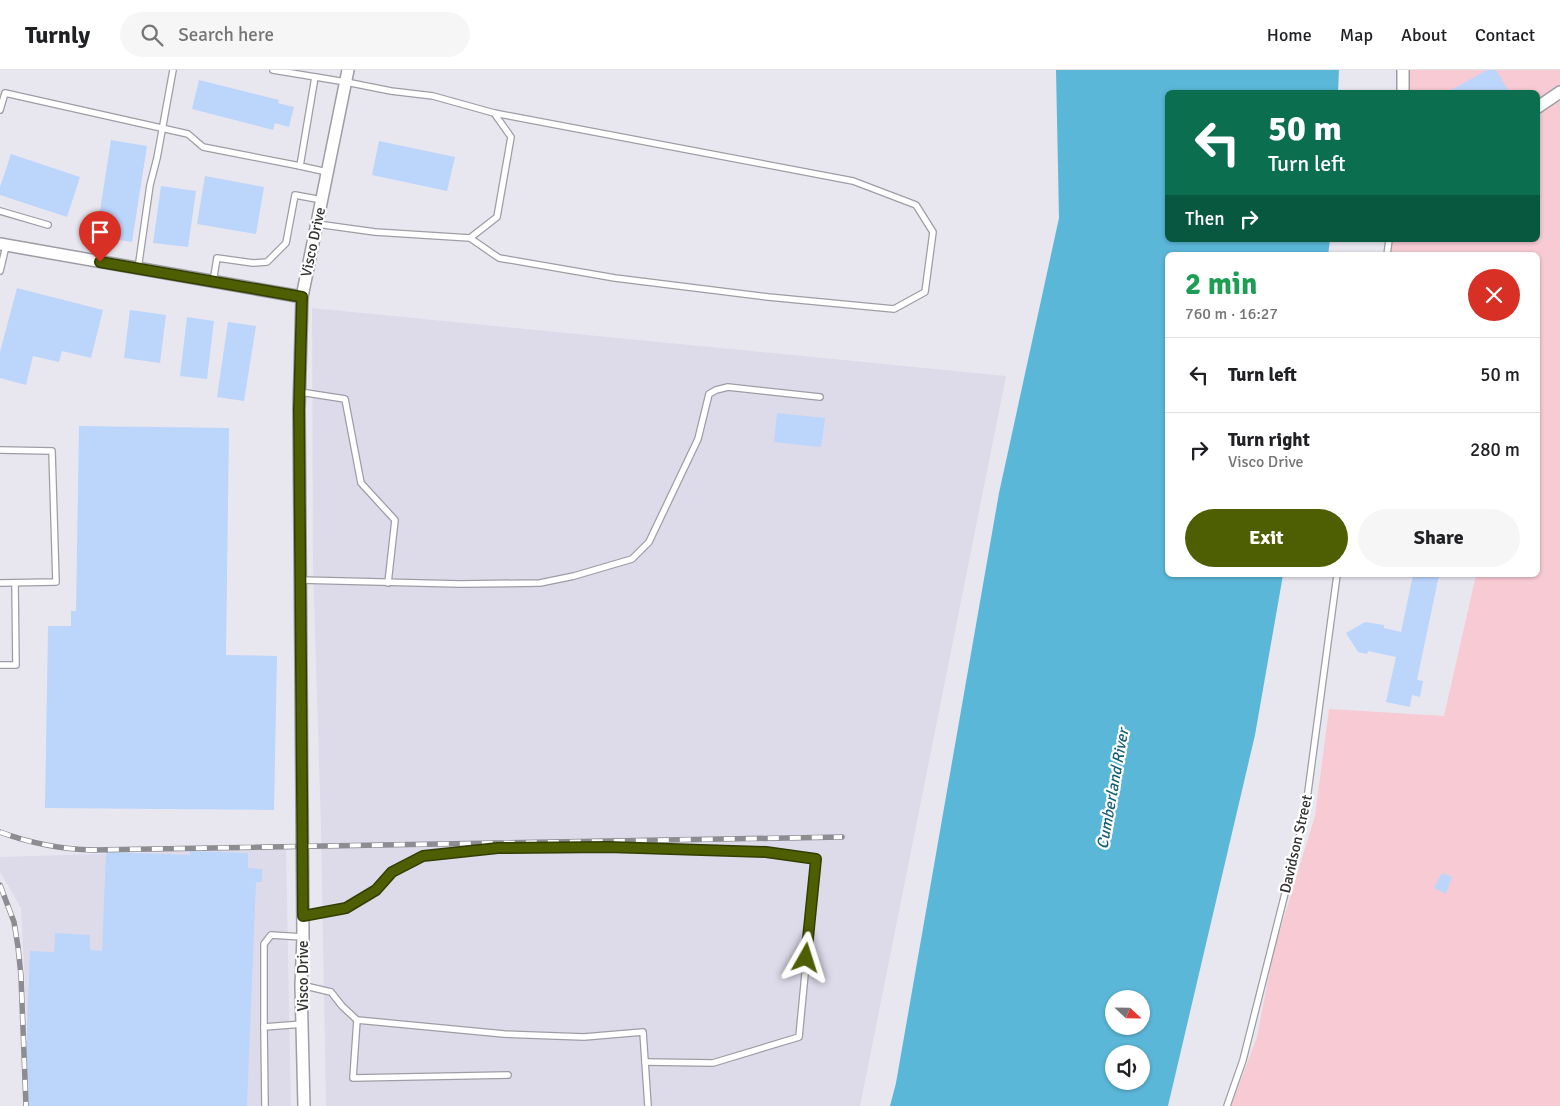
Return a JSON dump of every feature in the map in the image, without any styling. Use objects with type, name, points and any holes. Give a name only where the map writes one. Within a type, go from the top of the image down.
[{"type":"street","points":[[1403,70],[1403,90]]},
{"type":"street","name":"Visco Drive","points":[[304,1106],[301,985],[303,937],[300,580],[302,297],[347,76]]},
{"type":"street","points":[[1540,106],[1560,92]]},
{"type":"street","points":[[3,245],[302,297]]},
{"type":"lane","points":[[138,269],[150,185],[163,130],[173,70]]},
{"type":"lane","points":[[273,70],[315,77],[347,76],[391,91],[432,96],[494,113],[853,181],[916,205],[933,232],[925,292],[894,309],[768,298],[615,278],[499,258],[470,238],[375,232],[317,224]]},
{"type":"lane","points":[[300,166],[315,77]]},
{"type":"lane","points":[[0,110],[5,92],[163,130],[188,134],[203,147],[327,172]]},
{"type":"lane","points":[[470,238],[497,217],[511,137],[494,113]]},
{"type":"lane","points":[[213,282],[217,258],[253,263],[268,262],[286,243],[294,195],[322,200]]},
{"type":"lane","points":[[0,211],[48,225]]},
{"type":"lane","points":[[0,270],[3,245]]},
{"type":"lane","points":[[300,580],[460,584],[540,583],[574,576],[632,559],[649,542],[698,438],[709,394],[728,387],[820,398]]},
{"type":"lane","points":[[300,392],[345,399],[361,483],[395,520],[388,583]]},
{"type":"lane","points":[[0,450],[52,451],[56,582],[0,583]]},
{"type":"lane","name":"Davidson Street","points":[[1227,1106],[1243,1060],[1306,814],[1336,577]]},
{"type":"lane","points":[[0,666],[16,665],[15,582]]},
{"type":"lane","points":[[303,916],[346,908],[376,890],[392,872],[423,856],[498,848],[608,847],[766,852],[816,859],[799,1037],[713,1064],[645,1062]]},
{"type":"lane","points":[[265,1106],[264,944],[271,935],[303,937]]},
{"type":"lane","points":[[301,985],[331,992],[357,1020],[504,1034],[584,1037],[643,1032],[648,1106]]},
{"type":"lane","points":[[357,1020],[354,1078],[508,1075]]},
{"type":"lane","points":[[264,1028],[303,1024]]},
{"type":"shaded area","points":[[1403,70],[1560,70],[1560,1106],[1231,1106],[1257,1037],[1273,953],[1315,816],[1329,709],[1444,716],[1476,577],[1540,577],[1540,252],[1388,252],[1390,242],[1540,242],[1540,90],[1403,90]]},
{"type":"shaded area","points":[[312,308],[1006,376],[860,1106],[326,1106],[321,829],[313,565]]},
{"type":"shaded area","points":[[286,848],[291,1106],[31,1106],[21,908],[0,872],[0,857]]},
{"type":"water","name":"Cumberland River","points":[[1056,70],[1339,70],[1338,90],[1165,90],[1165,242],[1330,242],[1328,252],[1165,252],[1165,577],[1283,577],[1255,735],[1168,1106],[890,1106],[896,1083],[999,493],[1059,218]]},
{"type":"building","points":[[1487,70],[1496,70],[1508,90],[1452,90]]},
{"type":"building","points":[[199,80],[279,100],[278,103],[294,107],[289,127],[275,123],[273,130],[192,109]]},
{"type":"building","points":[[111,140],[147,146],[132,242],[96,236]]},
{"type":"building","points":[[379,141],[455,157],[447,191],[372,175]]},
{"type":"building","points":[[11,154],[80,177],[67,217],[0,195],[0,187]]},
{"type":"building","points":[[205,176],[264,187],[256,234],[197,224]]},
{"type":"building","points":[[161,186],[196,191],[188,247],[153,243]]},
{"type":"building","points":[[17,288],[103,310],[91,358],[62,351],[59,362],[33,356],[26,385],[0,378],[0,352]]},
{"type":"building","points":[[130,310],[166,315],[160,363],[124,358]]},
{"type":"building","points":[[187,317],[214,321],[207,379],[180,376]]},
{"type":"building","points":[[228,322],[256,326],[244,401],[217,397]]},
{"type":"building","points":[[777,413],[825,418],[821,447],[774,442]]},
{"type":"building","points":[[79,426],[229,428],[226,655],[277,656],[274,810],[45,808],[48,626],[71,626],[71,611],[76,611]]},
{"type":"building","points":[[1413,577],[1439,577],[1417,680],[1423,681],[1420,697],[1412,695],[1410,707],[1386,702],[1396,657],[1368,651],[1367,654],[1358,652],[1346,633],[1365,622],[1384,625],[1384,628],[1401,632]]},
{"type":"building","points":[[190,851],[248,853],[248,868],[262,869],[262,882],[256,882],[247,1106],[24,1106],[30,951],[54,952],[55,933],[90,935],[90,950],[102,951],[106,852],[190,855]]},
{"type":"building","points":[[1442,873],[1452,877],[1446,894],[1434,888]]},
{"type":"railway","points":[[0,832],[45,845],[93,850],[842,837]]},
{"type":"railway","points":[[0,885],[14,922],[18,947],[21,976],[26,1106]]},
{"type":"route","points":[[100,262],[302,297],[299,409],[303,916],[346,908],[376,890],[392,872],[423,856],[498,848],[608,847],[766,852],[816,859],[806,958]]}]
